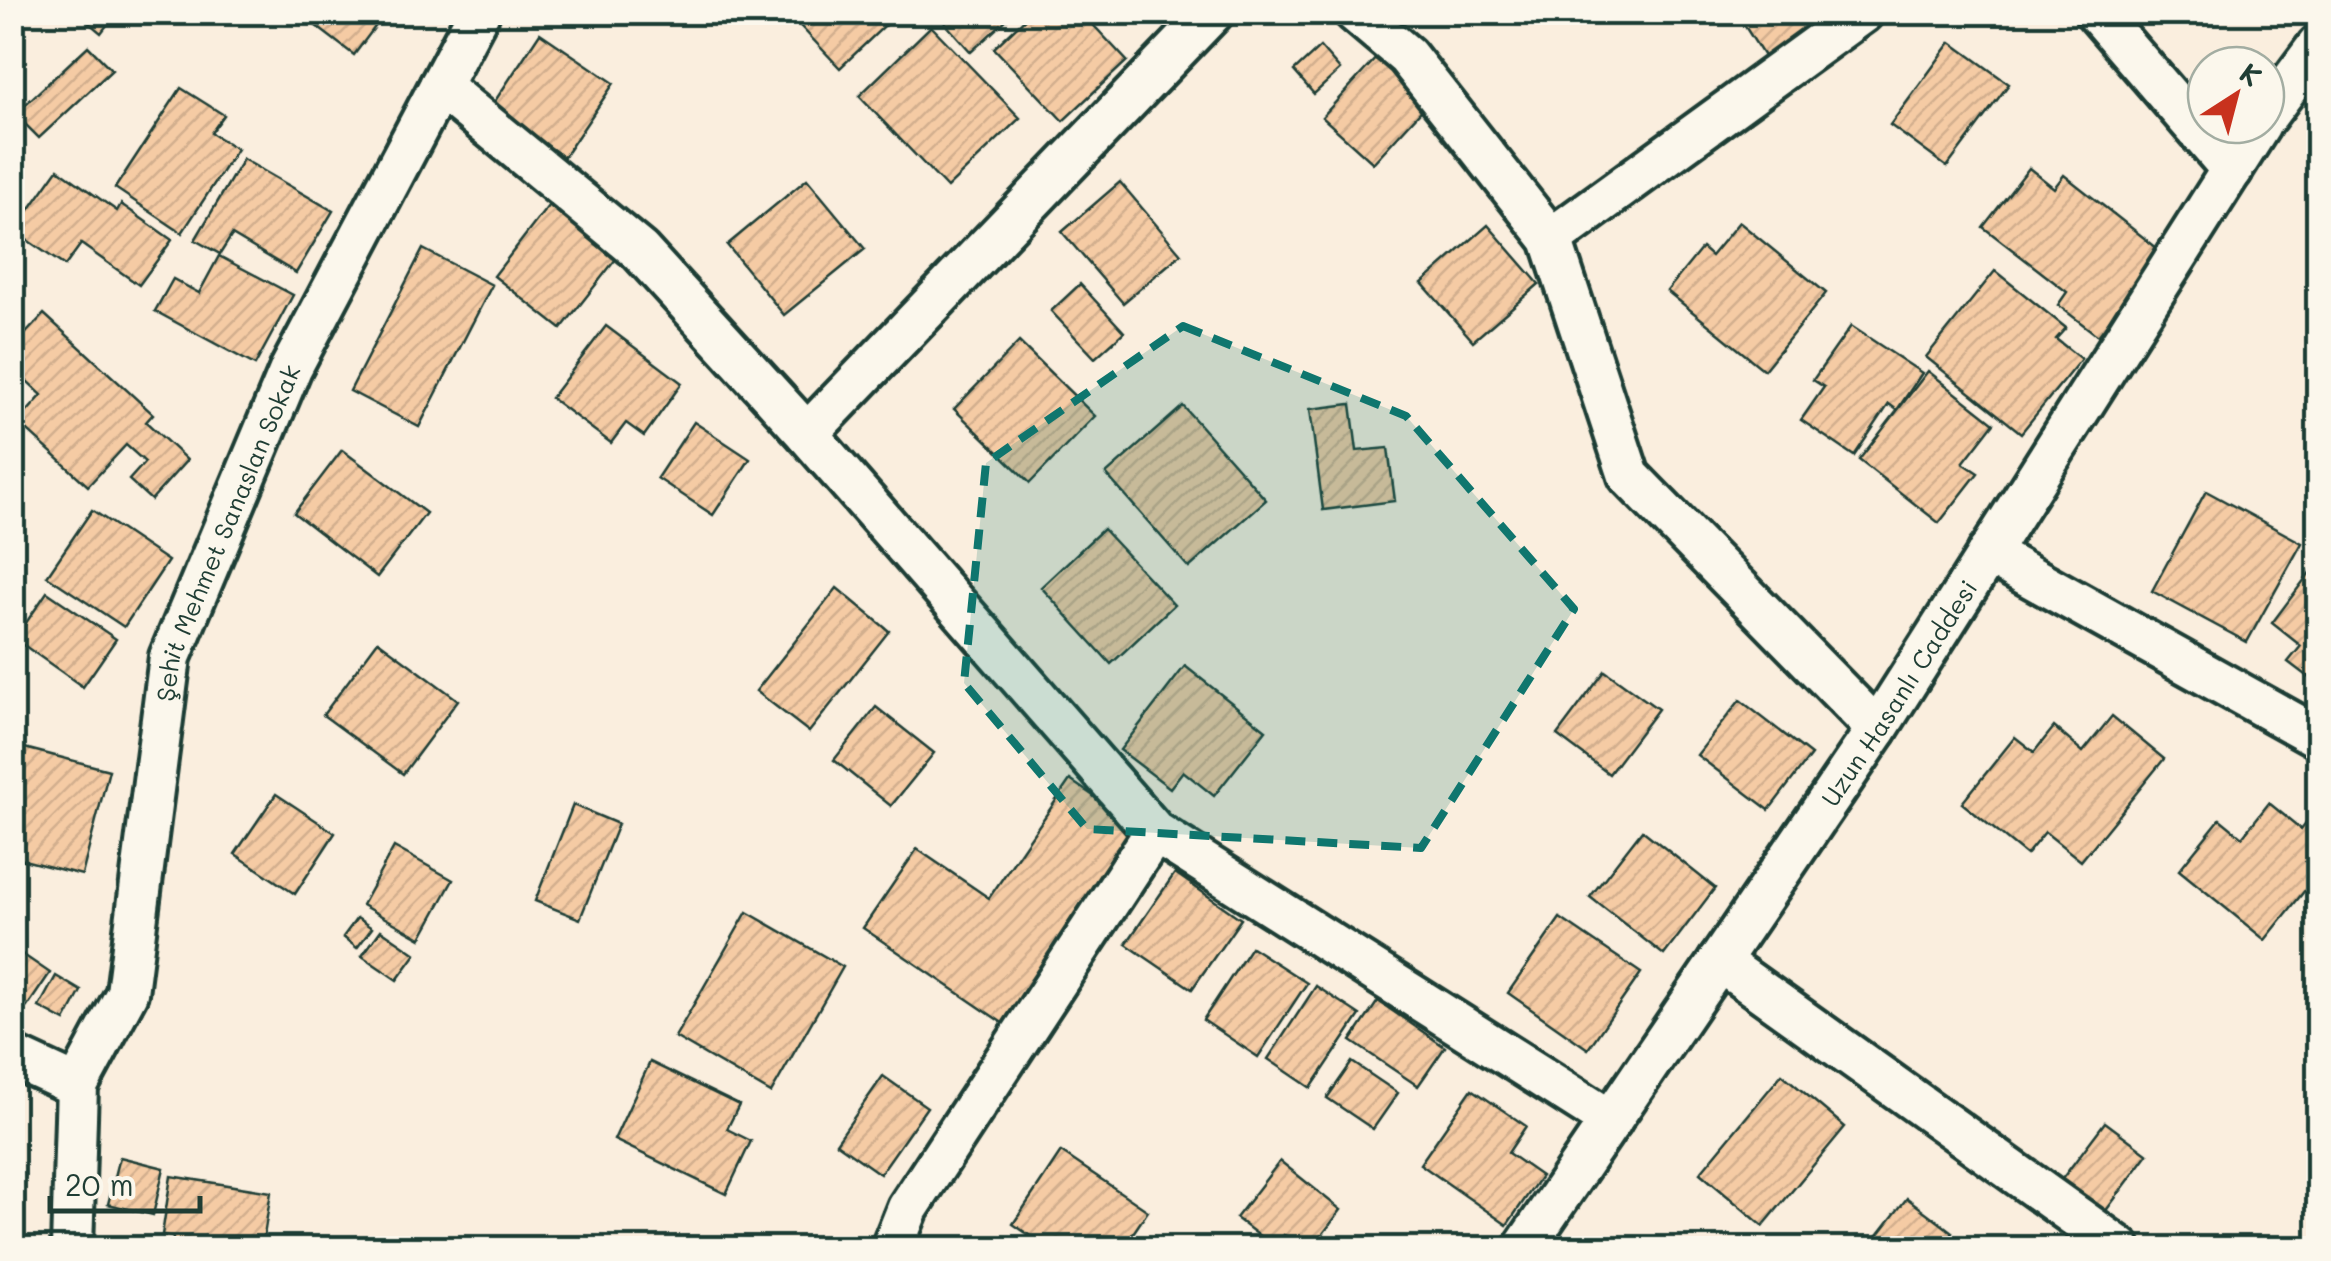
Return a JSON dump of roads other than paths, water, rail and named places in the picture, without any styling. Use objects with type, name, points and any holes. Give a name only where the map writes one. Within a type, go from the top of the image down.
[{"type":"street","name":"Şehit Mehmet Sanaslan Sokak","points":[[77,1086],[127,993],[170,657],[291,368],[479,12]]},
{"type":"street","points":[[807,434],[1213,12]]},
{"type":"street","points":[[1355,12],[1407,56],[1550,239],[1629,476],[1877,729]]},
{"type":"street","points":[[1550,239],[1863,12]]},
{"type":"street","points":[[2096,12],[2232,170]]},
{"type":"street","points":[[2286,89],[2318,46]]},
{"type":"street","points":[[440,86],[640,251],[807,434],[1155,832],[1610,1121]]},
{"type":"street","name":"Uzun Hasanlı Caddesi","points":[[1524,1248],[1877,729],[2248,145]]},
{"type":"street","points":[[1988,554],[2318,737]]},
{"type":"street","points":[[892,1248],[908,1208],[1155,832]]},
{"type":"street","points":[[1719,961],[2120,1248]]},
{"type":"street","points":[[12,1056],[77,1086],[72,1248]]}]
